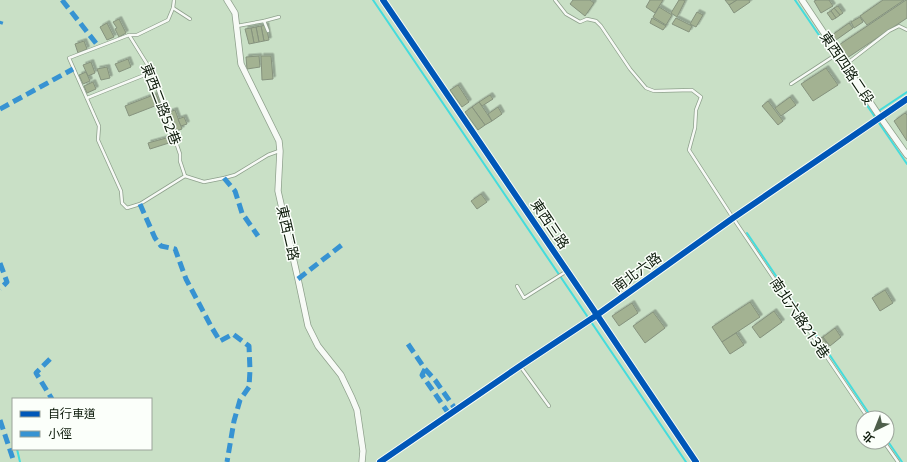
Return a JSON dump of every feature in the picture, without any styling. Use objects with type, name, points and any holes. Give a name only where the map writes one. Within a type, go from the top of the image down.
[{"type":"street","name":"東西二路","points":[[227,0],[235,13],[242,64],[279,141],[278,191],[308,326],[318,346],[341,375],[357,410],[363,451],[362,462]]},
{"type":"street","name":"東西三路","points":[[383,0],[598,315],[696,462]]},
{"type":"street","name":"東西四路二段","points":[[802,0],[880,118],[907,155]]},
{"type":"street","name":"南北六路","points":[[380,462],[520,366],[598,315],[733,218],[907,99]]},
{"type":"lane","points":[[174,0],[173,8],[168,20],[137,35],[129,35],[69,58],[99,126],[98,140],[121,191],[122,203],[127,208],[140,204],[185,176],[204,182],[235,175],[268,155],[280,151]]},
{"type":"lane","name":"南北六路213巷","points":[[555,0],[566,14],[580,22],[587,19],[596,21],[630,70],[646,88],[654,91],[692,90],[701,98],[696,110],[695,128],[689,150],[863,410]]},
{"type":"lane","points":[[173,8],[190,19]]},
{"type":"lane","points":[[237,26],[279,17]]},
{"type":"lane","points":[[264,21],[268,31]]},
{"type":"lane","points":[[845,65],[889,31],[899,26],[907,30]]},
{"type":"lane","name":"東西二路52巷","points":[[129,35],[152,72],[180,154],[180,161],[185,176]]},
{"type":"lane","points":[[791,84],[837,54]]},
{"type":"lane","points":[[87,98],[152,72]]},
{"type":"lane","points":[[517,286],[524,298],[567,271]]},
{"type":"lane","points":[[520,366],[549,406]]},
{"type":"lane","points":[[890,450],[898,462]]},
{"type":"building","points":[[573,0],[590,0],[594,3],[585,16],[570,4]]},
{"type":"building","points":[[650,0],[663,0],[655,13],[646,7]]},
{"type":"building","points":[[679,0],[685,1],[677,17],[671,13]]},
{"type":"building","points":[[725,0],[737,0],[729,5]]},
{"type":"building","points":[[737,0],[749,0],[750,2],[734,13],[729,5]]},
{"type":"building","points":[[829,0],[833,6],[821,13],[814,1]]},
{"type":"building","points":[[883,0],[904,0],[867,25],[860,16]]},
{"type":"building","points":[[906,0],[907,18],[847,58],[839,45]]},
{"type":"building","points":[[838,6],[843,13],[840,15],[834,8]]},
{"type":"building","points":[[659,7],[672,15],[666,25],[653,17]]},
{"type":"building","points":[[834,8],[840,15],[836,18],[831,11]]},
{"type":"building","points":[[831,11],[836,18],[832,20],[827,13]]},
{"type":"building","points":[[697,12],[703,15],[696,27],[690,24]]},
{"type":"building","points":[[860,17],[863,22],[854,28],[851,22]]},
{"type":"building","points":[[652,18],[666,26],[663,30],[650,23]]},
{"type":"building","points":[[676,18],[692,26],[689,32],[672,24]]},
{"type":"building","points":[[119,19],[126,33],[119,37],[115,29],[117,28],[113,22]]},
{"type":"building","points":[[107,23],[114,37],[107,40],[100,27]]},
{"type":"building","points":[[849,23],[853,28],[836,40],[832,35]]},
{"type":"building","points":[[266,25],[269,40],[264,41],[261,26]]},
{"type":"building","points":[[261,26],[264,41],[259,42],[256,27]]},
{"type":"building","points":[[256,27],[259,42],[254,43],[251,28]]},
{"type":"building","points":[[251,28],[254,43],[249,44],[245,29]]},
{"type":"building","points":[[84,41],[87,49],[78,53],[75,44]]},
{"type":"building","points":[[259,56],[260,67],[247,69],[246,57]]},
{"type":"building","points":[[261,56],[271,56],[273,79],[262,80]]},
{"type":"building","points":[[128,59],[131,67],[119,72],[115,64]]},
{"type":"building","points":[[91,62],[95,73],[88,76],[83,65]]},
{"type":"building","points":[[107,67],[110,78],[101,80],[97,69]]},
{"type":"building","points":[[826,68],[838,85],[813,101],[801,84]]},
{"type":"building","points":[[86,72],[90,81],[83,84],[79,75]]},
{"type":"building","points":[[93,82],[96,89],[87,93],[84,86]]},
{"type":"building","points":[[458,85],[469,102],[462,107],[450,90]]},
{"type":"building","points":[[156,94],[160,104],[129,116],[125,106]]},
{"type":"building","points":[[490,95],[493,99],[482,106],[479,102]]},
{"type":"building","points":[[790,97],[796,105],[781,116],[775,108]]},
{"type":"building","points":[[768,101],[783,121],[778,125],[762,106]]},
{"type":"building","points":[[479,102],[492,121],[485,125],[472,107]]},
{"type":"building","points":[[472,107],[485,125],[478,130],[465,112]]},
{"type":"building","points":[[498,107],[502,114],[492,121],[488,114]]},
{"type":"building","points":[[175,110],[182,129],[176,131],[169,112]]},
{"type":"building","points":[[905,113],[907,115],[907,141],[894,121]]},
{"type":"building","points":[[184,117],[187,124],[181,126],[178,119]]},
{"type":"building","points":[[170,137],[172,142],[150,149],[148,143]]},
{"type":"building","points":[[481,194],[487,202],[477,209],[471,201]]},
{"type":"building","points":[[885,290],[893,303],[880,311],[872,298]]},
{"type":"building","points":[[750,302],[760,317],[722,342],[712,327]]},
{"type":"building","points":[[632,303],[638,313],[619,326],[612,316]]},
{"type":"building","points":[[774,311],[782,322],[760,338],[752,327]]},
{"type":"building","points":[[653,312],[665,328],[645,343],[633,326]]},
{"type":"building","points":[[835,328],[841,337],[830,346],[823,337]]},
{"type":"building","points":[[736,333],[744,345],[730,354],[722,342]]},
{"type":"building","points":[[822,337],[829,346],[825,349],[819,340]]},
{"type":"waterway","points":[[373,0],[686,462]]},
{"type":"waterway","points":[[795,0],[907,164]]},
{"type":"waterway","points":[[877,112],[907,92]]},
{"type":"waterway","points":[[747,233],[820,341]]},
{"type":"waterway","points":[[825,348],[867,410]]},
{"type":"waterway","points":[[17,450],[20,462]]},
{"type":"waterway","points":[[894,450],[902,462]]},
{"type":"marked path","points":[[62,0],[99,47]]},
{"type":"marked path","points":[[0,109],[73,69]]},
{"type":"marked path","points":[[224,178],[235,191],[242,213],[258,236]]},
{"type":"marked path","points":[[140,204],[155,238],[161,246],[175,249],[186,279],[220,341],[233,334],[249,346],[249,387],[240,400],[234,421],[227,462]]},
{"type":"marked path","points":[[298,279],[343,244]]},
{"type":"marked path","points":[[0,263],[7,282],[0,289]]},
{"type":"marked path","points":[[408,344],[456,410]]},
{"type":"marked path","points":[[50,359],[36,373],[51,398]]},
{"type":"marked path","points":[[425,369],[422,375],[449,414]]},
{"type":"marked path","points":[[0,420],[14,462]]},
{"type":"cycle path","points":[[383,0],[696,462]]},
{"type":"cycle path","points":[[380,462],[597,315],[733,218],[907,99]]}]
